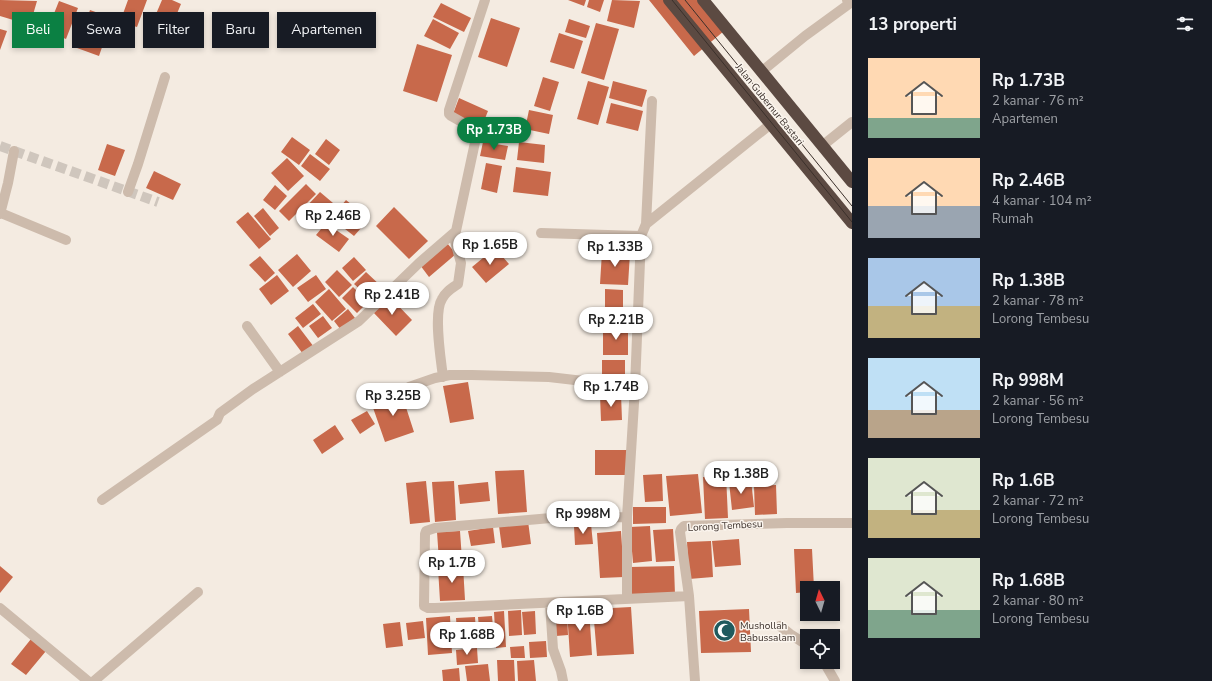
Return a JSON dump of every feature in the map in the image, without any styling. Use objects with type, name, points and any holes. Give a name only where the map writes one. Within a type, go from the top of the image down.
[{"type":"highway","name":"Jalan Gubernur Bastari","points":[[669,0],[852,223]]},
{"type":"highway","name":"Jalan Gubernur Bastari","points":[[703,0],[852,182]]},
{"type":"street","points":[[102,500],[217,420],[220,412],[253,389],[359,321],[456,231],[476,133],[474,129],[449,114],[449,110],[485,0]]},
{"type":"street","points":[[761,72],[805,36],[849,4],[847,0]]},
{"type":"street","points":[[128,192],[165,77]]},
{"type":"street","points":[[627,599],[627,517],[635,387],[641,236],[646,224],[652,102]]},
{"type":"street","points":[[822,146],[852,122]]},
{"type":"street","points":[[646,224],[772,124]]},
{"type":"street","points":[[14,151],[0,213],[66,240]]},
{"type":"street","points":[[541,233],[641,236]]},
{"type":"street","points":[[443,376],[439,338],[440,301],[445,294],[458,284],[462,263],[453,234]]},
{"type":"street","points":[[247,326],[280,372]]},
{"type":"street","points":[[409,387],[443,376],[472,375],[549,376],[635,387]]},
{"type":"street","points":[[627,517],[551,518],[435,528],[429,530],[425,534],[423,604],[426,608],[435,608],[689,596],[695,681]]},
{"type":"street","name":"Lorong Tembesu","points":[[689,596],[680,532],[684,526],[852,523]]},
{"type":"street","points":[[94,681],[198,592]]},
{"type":"street","points":[[550,603],[553,649],[563,681]]},
{"type":"street","points":[[0,608],[88,681]]},
{"type":"street","points":[[780,626],[800,640]]},
{"type":"street","points":[[828,669],[835,681]]},
{"type":"building","points":[[0,0],[37,1],[34,12],[12,12],[12,20],[0,16]]},
{"type":"building","points":[[128,0],[147,0],[137,27],[135,26],[135,12],[124,12]]},
{"type":"building","points":[[162,0],[172,0],[181,4],[178,12],[157,12]]},
{"type":"building","points":[[568,0],[586,0],[584,6]]},
{"type":"building","points":[[589,0],[604,0],[600,12],[587,7]]},
{"type":"building","points":[[612,0],[640,1],[634,28],[607,21]]},
{"type":"building","points":[[649,0],[698,0],[724,31],[694,56]]},
{"type":"building","points":[[59,1],[78,8],[76,12],[72,12],[72,24],[66,39],[64,38],[64,12],[55,12]]},
{"type":"building","points":[[441,3],[471,18],[464,32],[433,17]]},
{"type":"building","points":[[491,18],[520,28],[507,67],[478,57]]},
{"type":"building","points":[[433,19],[459,33],[450,49],[424,36]]},
{"type":"building","points":[[569,19],[590,26],[586,38],[565,32]]},
{"type":"building","points":[[596,23],[619,29],[604,80],[581,73]]},
{"type":"building","points":[[0,29],[7,31],[0,50]]},
{"type":"building","points":[[559,33],[583,41],[574,69],[550,62]]},
{"type":"building","points":[[417,44],[452,55],[437,102],[403,91]]},
{"type":"building","points":[[77,48],[102,48],[99,56]]},
{"type":"building","points":[[543,77],[559,82],[550,111],[534,106]]},
{"type":"building","points":[[588,81],[609,87],[598,125],[577,119]]},
{"type":"building","points":[[613,81],[647,90],[642,107],[609,98]]},
{"type":"building","points":[[459,98],[488,111],[482,126],[453,114]]},
{"type":"building","points":[[611,103],[643,111],[638,131],[606,123]]},
{"type":"building","points":[[529,110],[553,115],[549,134],[525,129]]},
{"type":"building","points":[[292,137],[310,150],[299,165],[281,152]]},
{"type":"building","points":[[326,139],[340,150],[329,165],[315,154]]},
{"type":"building","points":[[483,142],[508,146],[505,160],[480,156]]},
{"type":"building","points":[[519,142],[545,145],[544,163],[517,160]]},
{"type":"building","points":[[107,144],[125,150],[115,176],[98,170]]},
{"type":"building","points":[[310,154],[330,169],[320,181],[301,166]]},
{"type":"building","points":[[287,158],[304,176],[288,191],[271,173]]},
{"type":"building","points":[[486,163],[502,166],[497,193],[481,189]]},
{"type":"building","points":[[516,167],[551,172],[548,196],[513,192]]},
{"type":"building","points":[[154,171],[181,184],[173,200],[146,188]]},
{"type":"building","points":[[306,184],[316,194],[289,221],[279,211]]},
{"type":"building","points":[[275,185],[287,196],[275,210],[263,200]]},
{"type":"building","points":[[320,192],[333,203],[318,219],[305,208]]},
{"type":"building","points":[[346,200],[369,219],[354,236],[331,218]]},
{"type":"building","points":[[394,207],[428,241],[409,259],[376,226]]},
{"type":"building","points":[[263,208],[279,228],[270,236],[254,216]]},
{"type":"building","points":[[248,212],[271,239],[259,249],[236,222]]},
{"type":"building","points":[[326,223],[349,239],[339,252],[316,235]]},
{"type":"building","points":[[447,243],[456,254],[429,277],[420,265]]},
{"type":"building","points":[[495,248],[509,264],[486,283],[472,267]]},
{"type":"building","points":[[602,252],[630,253],[628,285],[600,284]]},
{"type":"building","points":[[297,254],[311,271],[293,287],[278,270]]},
{"type":"building","points":[[260,256],[275,273],[265,282],[249,265]]},
{"type":"building","points":[[354,257],[366,270],[353,281],[342,268]]},
{"type":"building","points":[[337,270],[352,285],[339,297],[325,282]]},
{"type":"building","points":[[366,272],[382,287],[371,299],[354,284]]},
{"type":"building","points":[[277,275],[289,291],[271,305],[259,289]]},
{"type":"building","points":[[316,275],[326,289],[308,302],[297,288]]},
{"type":"building","points":[[353,287],[368,302],[357,313],[342,298]]},
{"type":"building","points":[[329,289],[346,309],[332,321],[315,302]]},
{"type":"building","points":[[605,289],[623,290],[623,313],[605,313]]},
{"type":"building","points":[[388,295],[412,320],[396,336],[372,311]]},
{"type":"building","points":[[313,304],[321,314],[303,328],[295,318]]},
{"type":"building","points":[[348,309],[355,318],[341,330],[334,321]]},
{"type":"building","points":[[323,316],[332,328],[318,338],[309,326]]},
{"type":"building","points":[[298,326],[314,347],[303,354],[288,334]]},
{"type":"building","points":[[603,327],[628,327],[628,355],[603,355]]},
{"type":"building","points":[[602,360],[625,360],[625,379],[602,379]]},
{"type":"building","points":[[468,382],[474,419],[450,423],[443,386]]},
{"type":"building","points":[[401,392],[414,432],[385,442],[371,402]]},
{"type":"building","points":[[621,394],[622,420],[601,421],[600,395]]},
{"type":"building","points":[[367,411],[375,424],[360,434],[351,420]]},
{"type":"building","points":[[335,425],[344,439],[322,454],[313,440]]},
{"type":"building","points":[[595,450],[627,450],[627,475],[595,475]]},
{"type":"building","points":[[524,470],[527,512],[498,514],[495,471]]},
{"type":"building","points":[[662,474],[663,501],[645,502],[643,475]]},
{"type":"building","points":[[698,474],[702,513],[670,516],[666,476]]},
{"type":"building","points":[[726,475],[728,518],[705,519],[703,477]]},
{"type":"building","points":[[751,480],[754,507],[732,510],[729,482]]},
{"type":"building","points":[[426,481],[430,522],[410,524],[406,483]]},
{"type":"building","points":[[454,481],[456,520],[435,522],[432,482]]},
{"type":"building","points":[[488,482],[490,501],[460,504],[458,485]]},
{"type":"building","points":[[776,485],[777,514],[755,515],[754,486]]},
{"type":"building","points":[[633,507],[666,507],[666,523],[633,524]]},
{"type":"building","points":[[528,521],[531,544],[502,548],[499,526]]},
{"type":"building","points":[[591,524],[593,544],[575,545],[574,526]]},
{"type":"building","points":[[650,526],[652,561],[633,563],[630,527]]},
{"type":"building","points":[[493,527],[495,543],[471,546],[468,531]]},
{"type":"building","points":[[673,529],[675,561],[656,562],[653,530]]},
{"type":"building","points":[[460,531],[462,560],[439,561],[437,532]]},
{"type":"building","points":[[621,531],[624,577],[600,578],[597,533]]},
{"type":"building","points":[[739,539],[741,565],[715,567],[712,541]]},
{"type":"building","points":[[711,541],[713,577],[689,579],[687,542]]},
{"type":"building","points":[[794,549],[812,549],[814,581],[800,581],[800,593],[796,593]]},
{"type":"building","points":[[0,566],[13,577],[0,593]]},
{"type":"building","points":[[463,566],[465,600],[440,601],[438,568]]},
{"type":"building","points":[[674,566],[675,595],[630,596],[630,567]]},
{"type":"building","points":[[631,607],[634,654],[597,656],[593,609]]},
{"type":"building","points":[[589,608],[592,655],[570,657],[567,610]]},
{"type":"building","name":"Mushollah Babussalam","points":[[749,609],[751,652],[701,653],[699,611]]},
{"type":"building","points":[[521,610],[522,635],[509,636],[508,611]]},
{"type":"building","points":[[504,611],[506,647],[496,648],[494,612]]},
{"type":"building","points":[[535,611],[536,634],[524,635],[522,612]]},
{"type":"building","points":[[555,613],[567,613],[568,635],[556,636]]},
{"type":"building","points":[[450,616],[452,653],[428,655],[426,618]]},
{"type":"building","points":[[492,616],[494,638],[480,639],[478,617]]},
{"type":"building","points":[[475,617],[477,646],[458,647],[456,618]]},
{"type":"building","points":[[423,621],[425,638],[408,640],[406,623]]},
{"type":"building","points":[[400,622],[403,646],[386,648],[383,624]]},
{"type":"building","points":[[31,639],[46,651],[26,675],[11,664]]},
{"type":"building","points":[[546,641],[547,657],[530,658],[529,642]]},
{"type":"building","points":[[524,646],[525,658],[511,658],[510,647]]},
{"type":"building","points":[[477,648],[478,663],[457,665],[456,650]]},
{"type":"building","points":[[497,660],[514,660],[515,681],[498,681]]},
{"type":"building","points":[[534,660],[536,681],[518,681],[517,661]]},
{"type":"building","points":[[488,664],[490,681],[467,681],[465,666]]},
{"type":"building","points":[[459,668],[460,681],[443,681],[442,670]]},
{"type":"tunnel","points":[[0,146],[158,202]]},
{"type":"tram line","points":[[672,0],[852,222]]},
{"type":"tram line","points":[[685,0],[852,206]]},
{"type":"place","name":"Mushollah Babussalam","points":[[725,631]]}]
